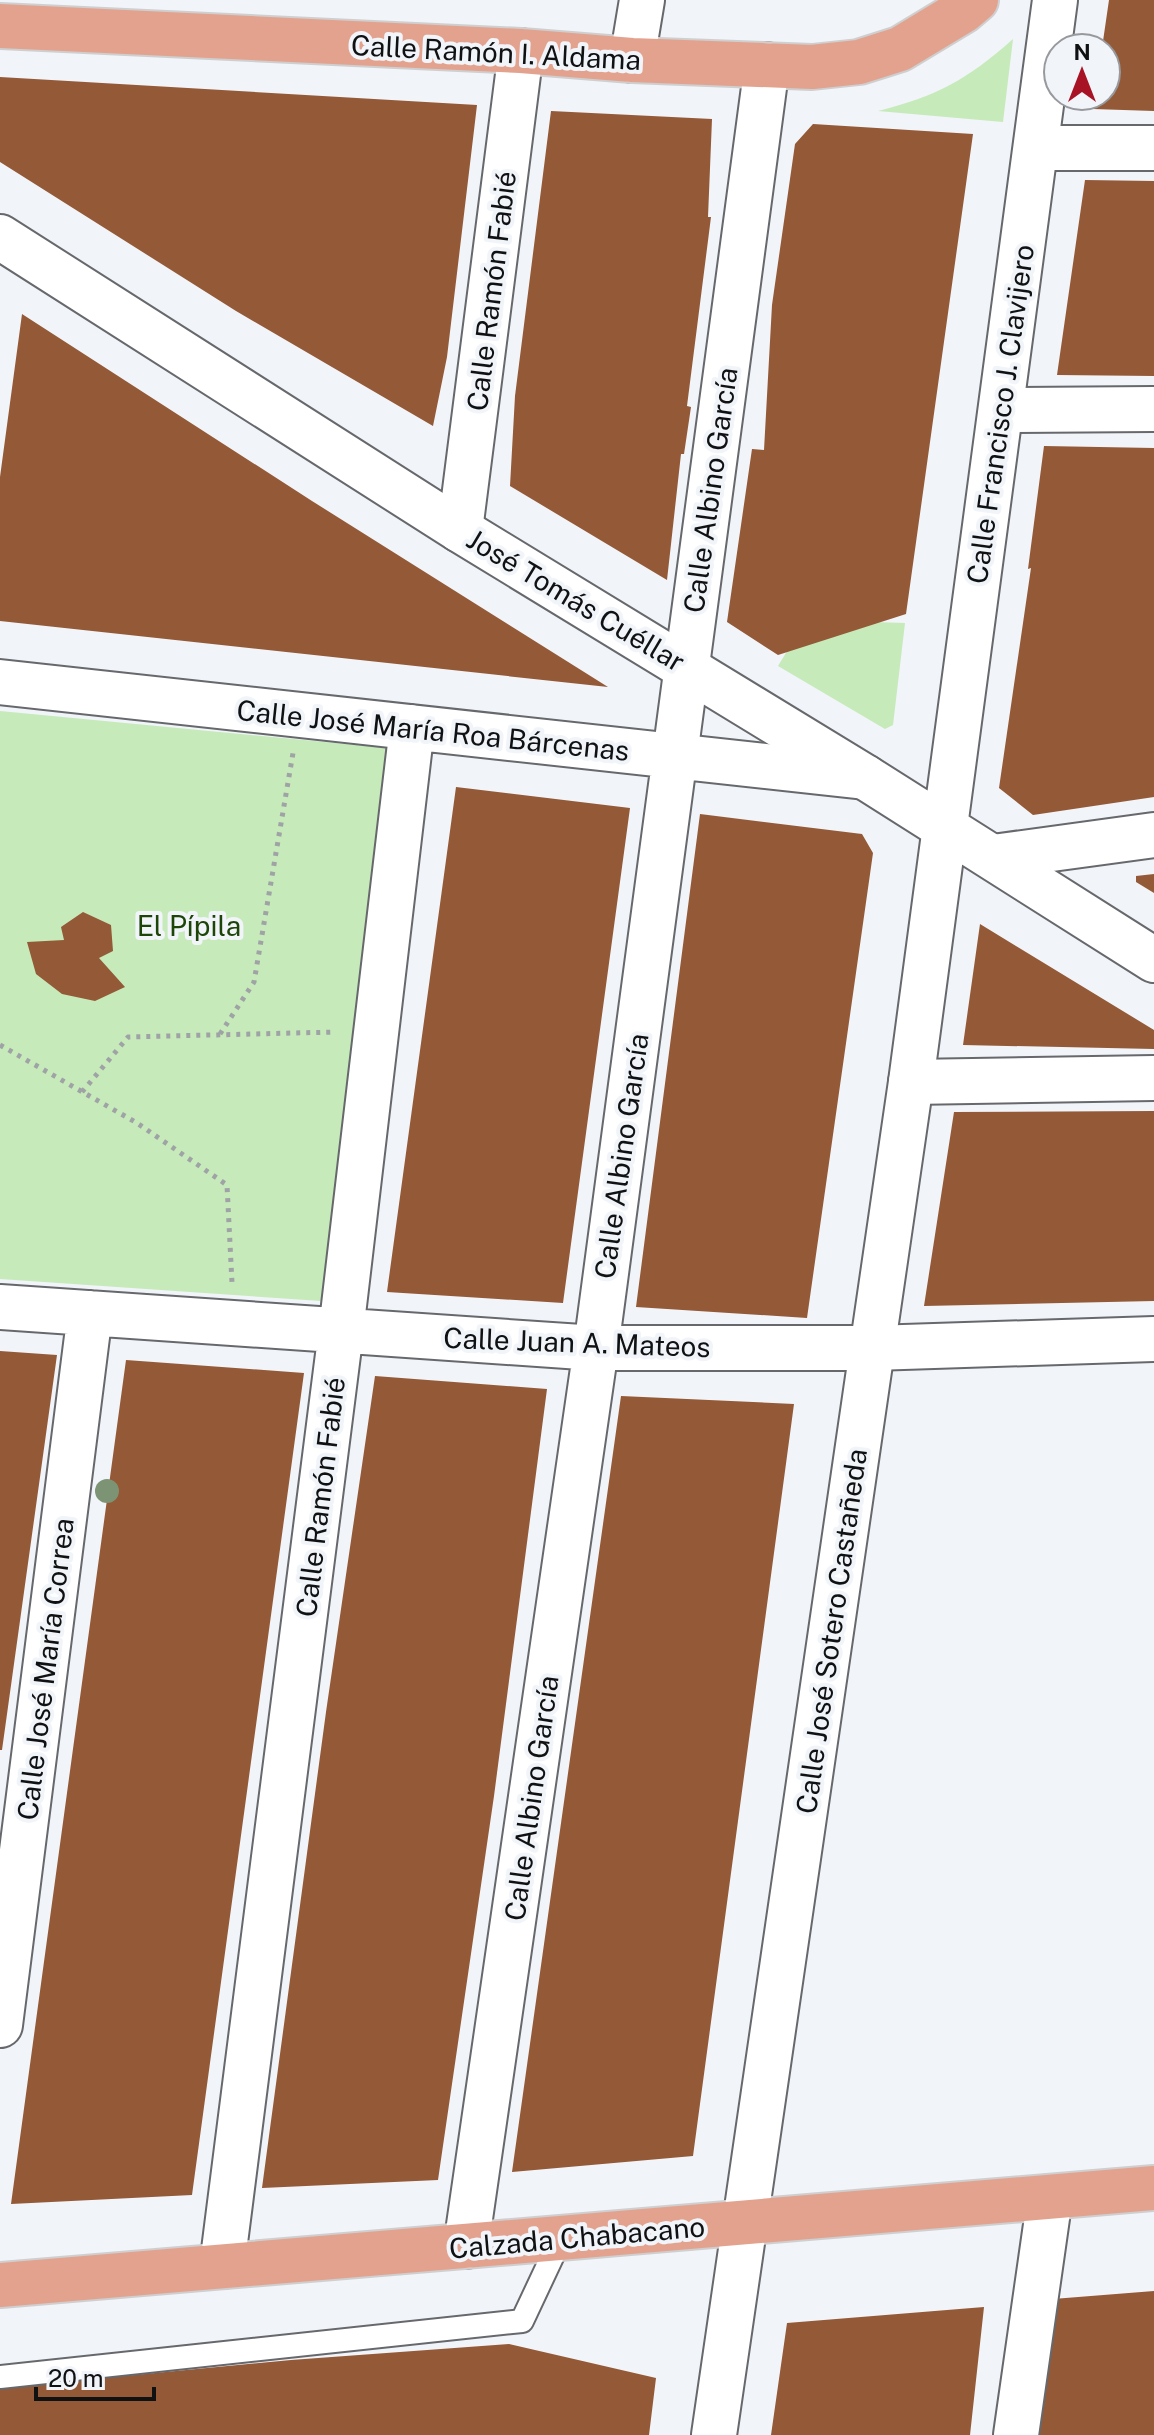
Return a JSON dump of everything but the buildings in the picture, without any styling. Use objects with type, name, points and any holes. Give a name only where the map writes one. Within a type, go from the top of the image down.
[{"type":"main road","name":"Calle Ramón I. Aldama","points":[[0,26],[812,67],[859,62],[900,49],[976,0]]},
{"type":"main road","name":"Calzada Chabacano","points":[[0,2285],[1154,2188]]},
{"type":"street","points":[[632,60],[642,0]]},
{"type":"street","name":"Calle Francisco J. Clavijero","points":[[945,827],[1055,0]]},
{"type":"street","name":"Calle Ramón Fabié","points":[[460,530],[521,51]]},
{"type":"street","name":"Calle Albino García","points":[[466,2246],[596,1348],[767,65]]},
{"type":"street","points":[[1036,148],[1154,148]]},
{"type":"street","name":"José Tomás Cuéllar","points":[[1,247],[865,777],[1154,960]]},
{"type":"street","points":[[1001,410],[1154,409]]},
{"type":"street","name":"Calle José María Roa Bárcenas","points":[[0,682],[865,777]]},
{"type":"street","name":"Calle Ramón Fabié","points":[[222,2266],[341,1331],[412,727]]},
{"type":"street","name":"Calle José Sotero Castañeda","points":[[714,2435],[873,1348],[945,827]]},
{"type":"street","points":[[993,857],[1154,835]]},
{"type":"street","points":[[911,1082],[1154,1078]]},
{"type":"street","name":"Calle Juan A. Mateos","points":[[0,1307],[596,1348],[873,1348],[1154,1339]]},
{"type":"street","name":"Calle José María Correa","points":[[0,2025],[90,1313]]},
{"type":"street","points":[[1016,2435],[1050,2197]]},
{"type":"lane","points":[[0,2377],[522,2321],[561,2238]]},
{"type":"path","points":[[220,1034],[254,982],[299,715]]},
{"type":"path","points":[[82,1092],[128,1037],[376,1031]]},
{"type":"path","points":[[0,1045],[137,1123],[227,1185],[235,1324]]},
{"type":"green space","points":[[1013,39],[1003,122],[878,111],[950,85]]},
{"type":"green space","points":[[806,620],[905,623],[893,725],[885,729],[778,666]]},
{"type":"green space","name":"El Pípila","points":[[0,711],[388,748],[326,1296],[321,1301],[0,1279]]}]
